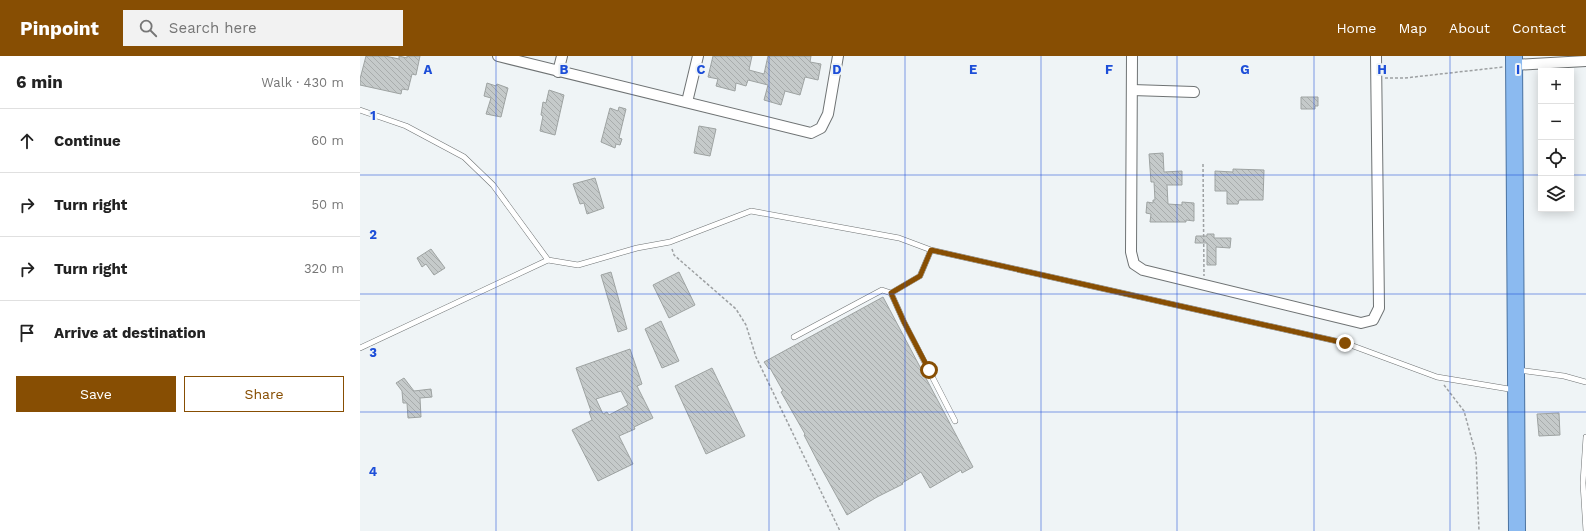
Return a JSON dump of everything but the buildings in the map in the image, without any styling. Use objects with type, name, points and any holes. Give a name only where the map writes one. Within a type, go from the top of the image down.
[{"type":"highway","points":[[1514,61],[1517,531]]},
{"type":"street","points":[[498,56],[558,72],[811,133],[821,128],[828,114],[838,56]]},
{"type":"street","points":[[558,72],[562,56]]},
{"type":"street","points":[[687,102],[698,56]]},
{"type":"street","points":[[1132,56],[1131,252],[1134,264],[1143,270],[1204,286],[1361,323],[1373,320],[1379,308],[1375,77],[1376,56]]},
{"type":"street","points":[[1514,61],[1586,61]]},
{"type":"street","points":[[1132,90],[1194,92]]},
{"type":"lane","points":[[360,110],[406,126],[464,157],[493,185],[548,260]]},
{"type":"lane","points":[[360,348],[548,260],[578,265],[637,248],[670,242],[751,211],[900,238],[931,250],[1345,343],[1437,377],[1516,390]]},
{"type":"lane","points":[[891,293],[920,276],[931,250]]},
{"type":"lane","points":[[794,337],[882,290],[891,293],[904,322],[955,421]]},
{"type":"lane","points":[[1517,370],[1564,376],[1586,382]]},
{"type":"lane","points":[[1586,437],[1583,483],[1586,531]]},
{"type":"path","points":[[1375,77],[1405,78],[1514,61]]},
{"type":"path","points":[[1203,164],[1204,286]]},
{"type":"path","points":[[670,242],[674,254],[736,308],[746,325],[756,357],[840,531]]},
{"type":"path","points":[[1437,377],[1464,411],[1476,454],[1479,531]]},
{"type":"route","points":[[929,370],[891,293],[920,276],[931,250],[1345,343]]}]
